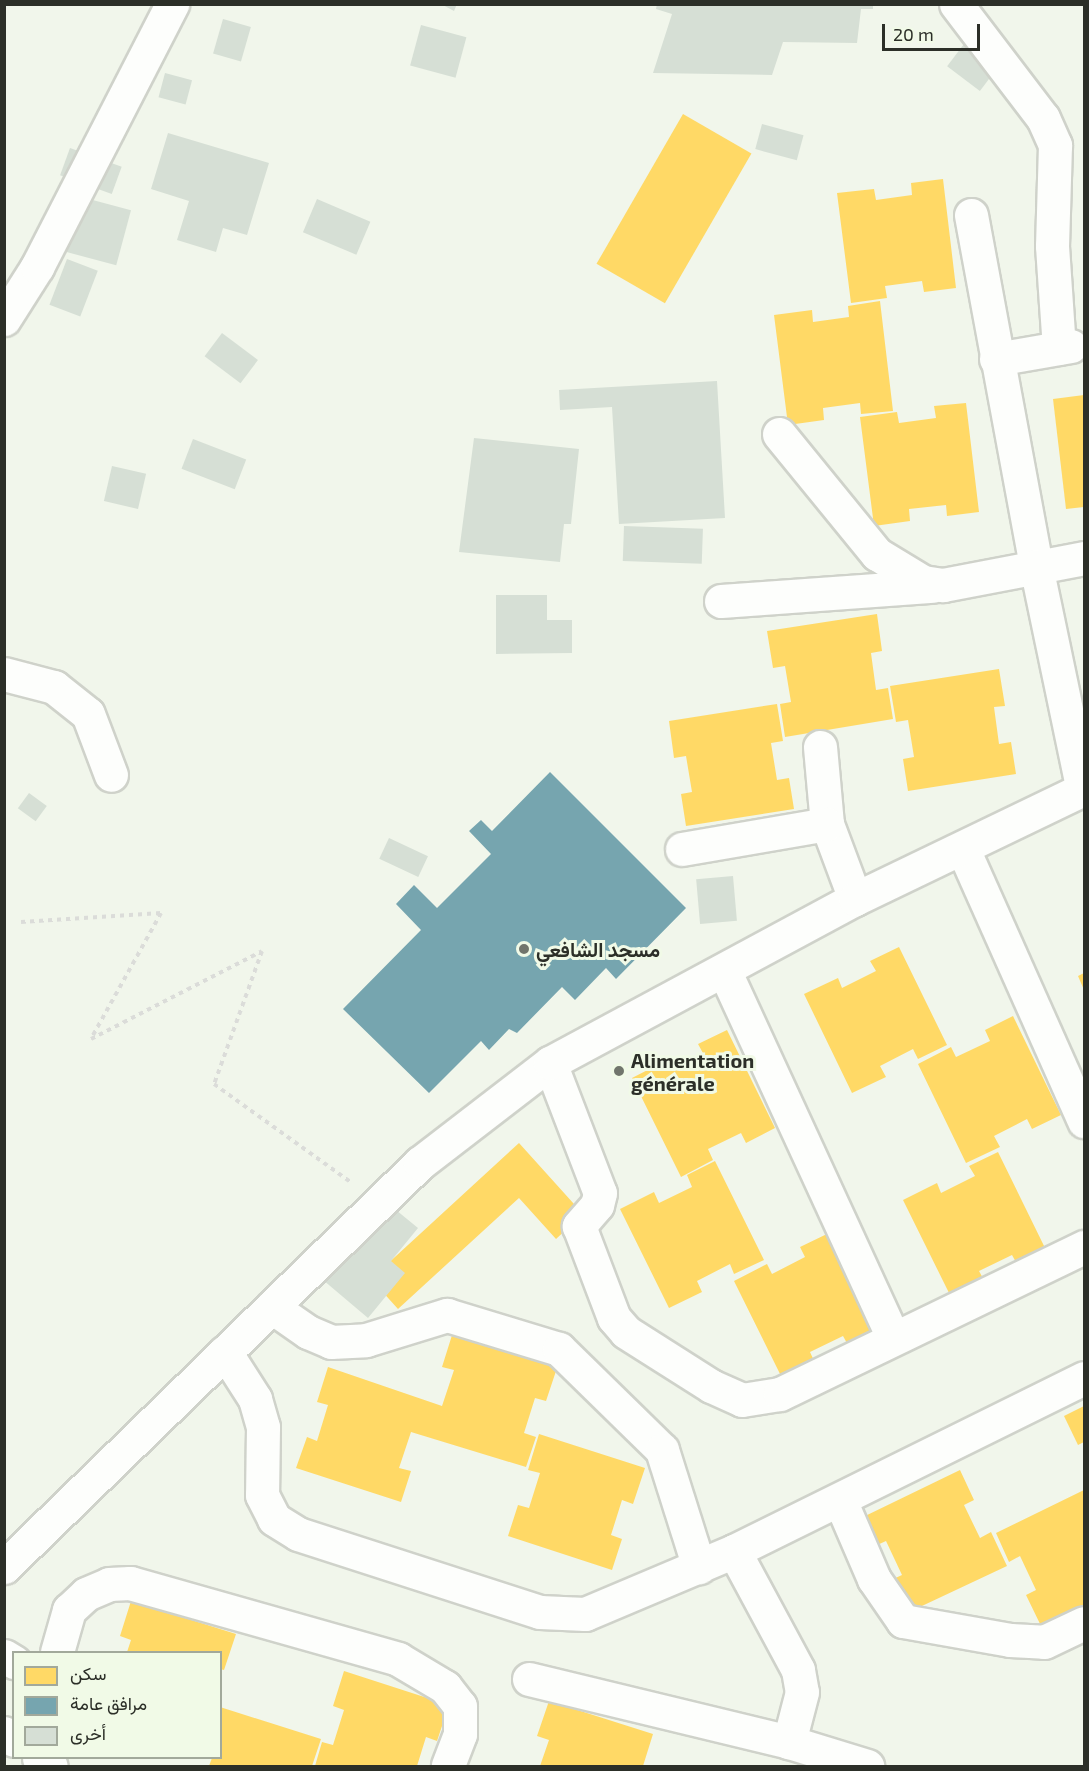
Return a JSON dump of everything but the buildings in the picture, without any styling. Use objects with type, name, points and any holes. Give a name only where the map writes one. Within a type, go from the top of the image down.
[{"type":"street","points":[[4,319],[37,267],[172,4]]},
{"type":"street","points":[[956,4],[1043,118],[1055,145],[1052,246],[1065,347],[996,359]]},
{"type":"street","points":[[4,1567],[420,1163],[550,1063],[855,899],[1084,789],[1036,566],[971,215]]},
{"type":"street","points":[[779,434],[877,554],[923,582],[943,585]]},
{"type":"street","points":[[721,601],[943,585],[1084,558]]},
{"type":"street","points":[[4,674],[54,687],[88,714],[111,775]]},
{"type":"street","points":[[820,747],[827,824],[855,899]]},
{"type":"street","points":[[682,849],[827,824]]},
{"type":"street","points":[[963,849],[1084,1121]]},
{"type":"street","points":[[724,970],[893,1338]]},
{"type":"street","points":[[550,1063],[600,1193],[597,1205],[579,1226],[614,1318],[626,1332],[711,1386],[742,1400],[780,1394],[1084,1247]]},
{"type":"street","points":[[272,1307],[308,1332],[331,1342],[366,1340],[447,1315],[559,1349],[662,1450],[699,1567]]},
{"type":"street","points":[[225,1352],[255,1399],[263,1427],[262,1495],[274,1519],[298,1534],[540,1612],[585,1614],[734,1551],[1084,1378]]},
{"type":"street","points":[[840,1500],[874,1580],[903,1621],[1010,1640],[1044,1642],[1084,1623]]},
{"type":"street","points":[[734,1551],[798,1670],[802,1692],[789,1742]]},
{"type":"street","points":[[58,1651],[69,1610],[86,1594],[109,1584],[130,1583],[387,1656],[429,1676],[445,1687],[460,1707],[460,1734],[448,1767]]},
{"type":"street","points":[[529,1679],[789,1742],[867,1767]]},
{"type":"path","points":[[21,922],[161,913],[91,1039],[262,951],[214,1084],[379,1202]]},
{"type":"place","name":"مسجد الشافعي","points":[[524,949]]},
{"type":"place","name":"Alimentation générale","points":[[619,1071]]}]
